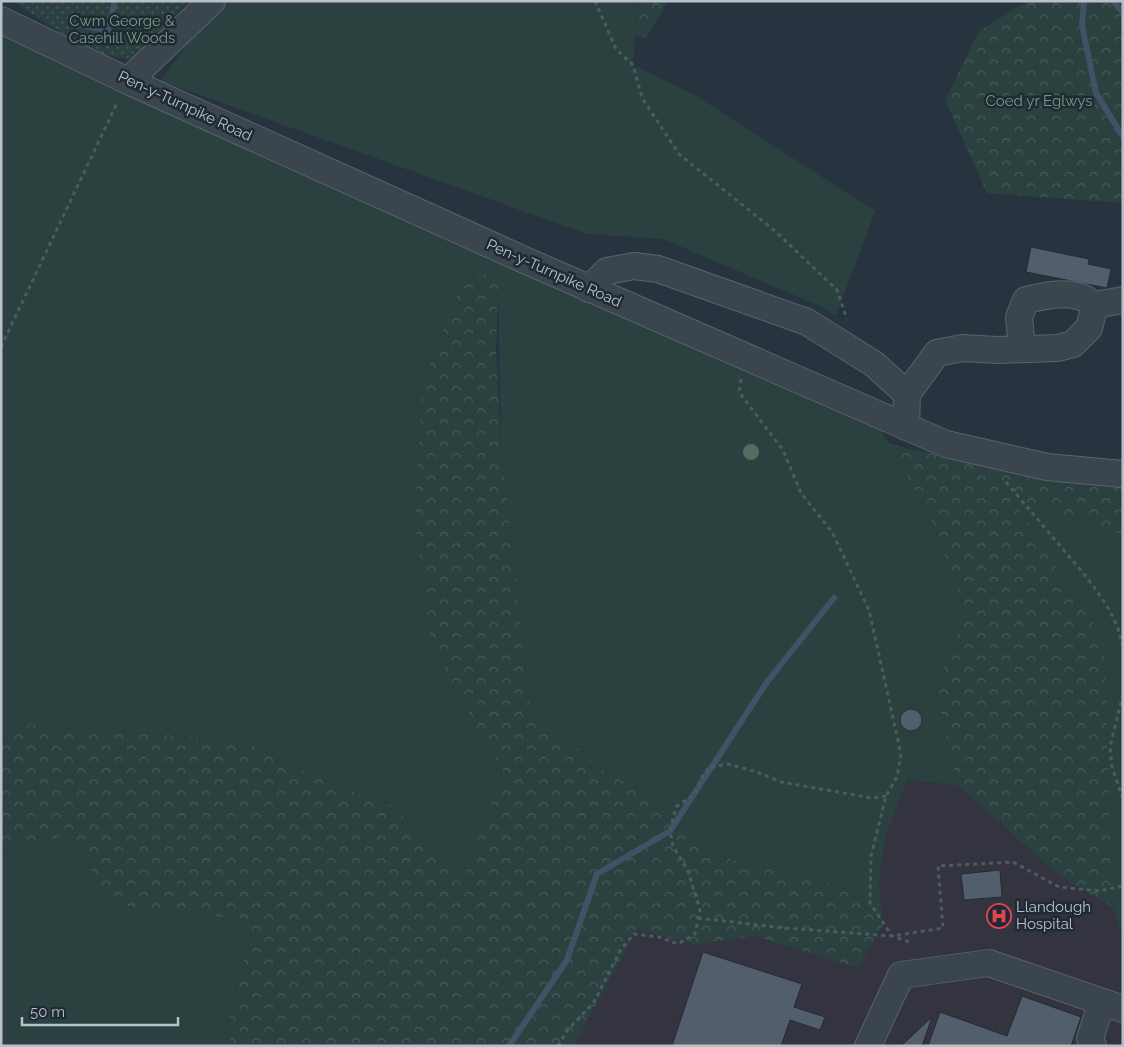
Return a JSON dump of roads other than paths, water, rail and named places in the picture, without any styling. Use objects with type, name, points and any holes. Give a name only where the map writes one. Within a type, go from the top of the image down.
[{"type":"street","points":[[128,81],[212,1]]},
{"type":"street","name":"Pen-y-Turnpike Road","points":[[1,20],[128,81],[590,289],[946,444],[1038,465],[1123,474]]},
{"type":"street","points":[[590,289],[607,271],[634,266],[658,269],[807,322],[874,364],[907,394]]},
{"type":"street","points":[[1022,348],[1020,317],[1026,300],[1044,295],[1065,295],[1082,297],[1095,306],[1123,300]]},
{"type":"street","points":[[906,427],[907,394],[937,353],[962,348],[998,350],[1058,348],[1073,344],[1089,328],[1095,306]]},
{"type":"street","points":[[868,1046],[900,975],[989,962],[1113,1006],[1090,1038],[1093,1046]]},
{"type":"waterway","points":[[76,24],[108,31],[115,1]]},
{"type":"waterway","points":[[1084,1],[1082,25],[1096,93],[1123,137]]},
{"type":"waterway","points":[[1113,1],[1123,12]]},
{"type":"waterway","points":[[509,1046],[567,960],[597,874],[670,831],[767,682],[834,598]]},
{"type":"place","name":"Llandough Hospital","points":[[999,916]]},
{"type":"park label","name":"Cwm George & Casehill Woods","points":[[122,30]]},
{"type":"park label","name":"Coed yr Eglwys","points":[[1039,101]]}]
